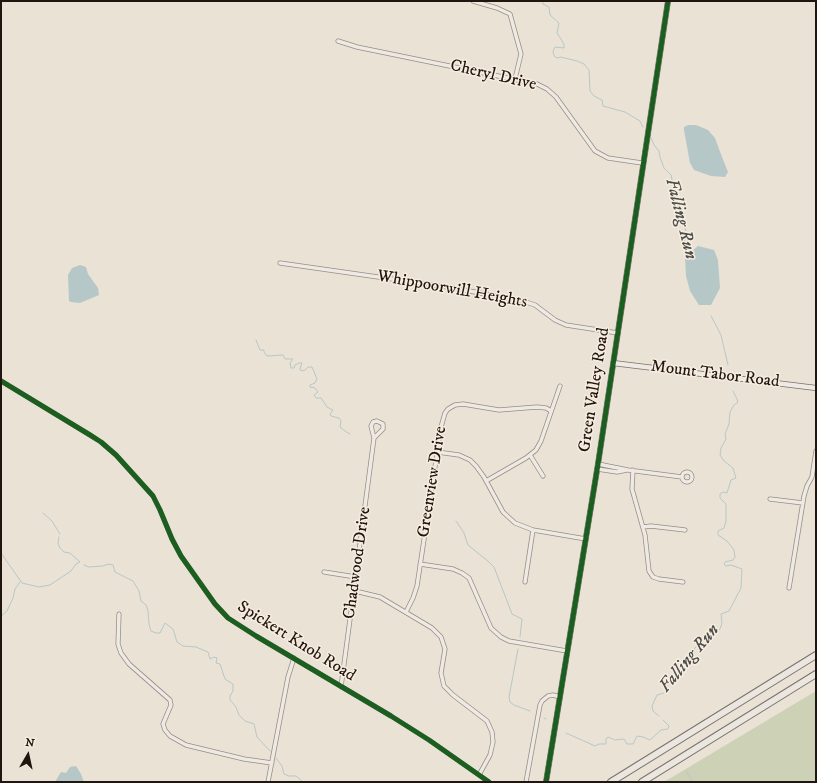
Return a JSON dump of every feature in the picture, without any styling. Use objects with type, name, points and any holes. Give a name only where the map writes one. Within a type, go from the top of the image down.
[{"type":"highway","points":[[611,782],[816,655]]},
{"type":"highway","points":[[642,782],[816,674]]},
{"type":"street","points":[[473,1],[497,8],[510,14],[521,54],[515,79]]},
{"type":"street","name":"Green Valley Road","points":[[546,782],[598,466],[642,163],[668,1]]},
{"type":"street","name":"Cheryl Drive","points":[[338,41],[357,47],[537,84],[547,89],[556,97],[595,150],[601,155],[608,158],[642,163]]},
{"type":"street","name":"Whippoorwill Heights","points":[[280,263],[448,287],[523,301],[535,305],[555,320],[566,325],[618,333]]},
{"type":"street","name":"Mount Tabor Road","points":[[613,363],[816,388]]},
{"type":"street","name":"Spickert Knob Road","points":[[1,381],[95,438],[116,455],[153,496],[181,556],[215,604],[228,618],[416,732],[489,782]]},
{"type":"street","points":[[486,481],[536,450],[560,386]]},
{"type":"street","name":"Greenview Drive","points":[[406,612],[415,595],[443,417],[448,410],[455,405],[464,404],[499,410],[537,407],[546,408],[551,411]]},
{"type":"street","name":"Chadwood Drive","points":[[341,687],[374,438],[370,426],[377,420],[383,424],[383,429],[381,433],[374,438]]},
{"type":"street","points":[[437,452],[459,455],[470,460],[479,469],[500,507],[507,516],[520,526],[533,530],[586,539]]},
{"type":"street","points":[[789,588],[802,503],[806,486],[813,472],[816,452]]},
{"type":"street","points":[[530,455],[543,476]]},
{"type":"street","points":[[598,466],[617,472],[634,470],[682,477]]},
{"type":"street","points":[[634,470],[632,486],[633,494],[643,527],[648,567],[651,574],[659,579],[683,582]]},
{"type":"street","points":[[770,499],[802,503]]},
{"type":"street","points":[[643,527],[651,526],[685,530]]},
{"type":"street","points":[[525,582],[533,530]]},
{"type":"street","points":[[420,564],[453,569],[462,572],[469,578],[492,628],[501,637],[509,641],[567,651]]},
{"type":"street","points":[[324,572],[356,577]]},
{"type":"street","points":[[354,591],[380,597],[432,628],[441,637],[445,649],[441,673],[444,686],[453,695],[483,717],[491,728],[493,737],[491,751],[487,763],[479,775]]},
{"type":"street","points":[[119,614],[118,644],[121,653],[129,664],[170,700],[170,705],[163,724],[165,730],[170,736],[186,745],[244,759],[272,763]]},
{"type":"street","points":[[268,782],[288,677],[294,658]]},
{"type":"street","points":[[526,782],[540,704],[548,696],[560,696]]},
{"type":"green space","points":[[816,691],[816,782],[664,782]]},
{"type":"shaded area","points":[[688,125],[696,125],[708,130],[715,138],[728,172],[725,177],[711,176],[694,170],[690,163],[684,130],[684,127]]},
{"type":"shaded area","points":[[698,246],[714,250],[718,260],[720,288],[711,305],[699,305],[690,291],[686,276],[686,253],[690,253]]},
{"type":"shaded area","points":[[80,265],[86,267],[88,274],[98,288],[99,295],[80,303],[71,302],[69,301],[68,275],[72,268]]},
{"type":"shaded area","points":[[76,766],[84,782],[55,782],[61,772],[66,773],[70,767]]},
{"type":"waterway","name":"Falling Run","points":[[542,1],[543,4],[549,7],[550,15],[559,23],[557,33],[564,44],[564,48],[555,47],[553,51],[554,56],[584,64],[589,70],[590,91],[594,96],[602,100],[603,106],[625,112],[640,121],[643,127]]},
{"type":"waterway","name":"Falling Run","points":[[651,138],[659,151],[664,168],[671,175],[677,202],[687,234],[683,246],[686,253]]},
{"type":"waterway","name":"Falling Run","points":[[711,316],[721,335],[728,365]]},
{"type":"waterway","points":[[256,340],[260,350],[264,350],[267,356],[283,355],[285,359],[293,359],[290,363],[291,368],[294,368],[295,365],[299,363],[302,363],[300,369],[301,371],[308,367],[312,367],[317,379],[315,383],[310,385],[310,387],[315,388],[318,392],[314,395],[316,398],[321,398],[327,407],[333,410],[330,414],[331,416],[339,418],[341,421],[340,427],[350,434]]},
{"type":"waterway","name":"Falling Run","points":[[659,716],[653,711],[652,706],[657,695],[664,693],[667,685],[675,678],[675,674],[682,672],[686,665],[691,663],[694,655],[694,649],[697,646],[705,645],[708,639],[720,629],[722,623],[721,614],[729,611],[741,588],[742,569],[731,565],[726,566],[724,564],[725,562],[733,560],[735,557],[734,550],[727,541],[718,535],[718,531],[724,528],[726,521],[726,504],[720,498],[720,494],[723,492],[727,493],[731,480],[736,478],[733,468],[724,461],[720,455],[721,448],[726,439],[725,434],[729,424],[730,412],[734,405],[738,402],[733,391]]},
{"type":"waterway","points":[[43,513],[52,521],[60,534]]},
{"type":"waterway","points":[[456,521],[464,533],[468,545],[494,567],[512,614],[522,619],[520,637]]},
{"type":"waterway","points":[[1,553],[22,583],[39,587],[50,585],[71,571],[76,564],[80,562],[70,553],[64,552],[60,548],[58,543],[59,537]]},
{"type":"waterway","points":[[84,565],[89,567],[108,564],[113,565],[115,572],[133,581],[139,591],[141,601],[146,605],[148,611],[151,631],[160,633],[165,623],[173,629],[177,642],[183,646],[196,647],[208,652],[210,659],[214,657],[217,658],[216,663],[220,664],[225,679],[233,684],[233,691],[230,696],[230,700],[236,707],[239,715],[245,721],[254,724],[257,737],[270,751]]},
{"type":"waterway","points":[[1,616],[7,611],[15,589],[20,582]]},
{"type":"waterway","points":[[518,649],[509,697],[510,702],[514,705],[530,711]]},
{"type":"waterway","points":[[566,733],[595,746],[599,744],[606,744],[606,739],[608,737],[615,740],[624,739],[627,744],[633,744],[637,736],[650,740],[661,730],[668,729],[669,726],[663,720]]},
{"type":"waterway","points":[[276,758],[282,766],[284,774],[296,776],[301,780],[301,782]]},
{"type":"waterway","name":"Falling Run","points":[[686,772],[693,782]]},
{"type":"cycle path","points":[[546,782],[598,464],[668,1]]},
{"type":"cycle path","points":[[1,381],[101,442],[116,455],[153,496],[181,556],[215,604],[228,618],[391,716],[429,740],[489,782]]}]
